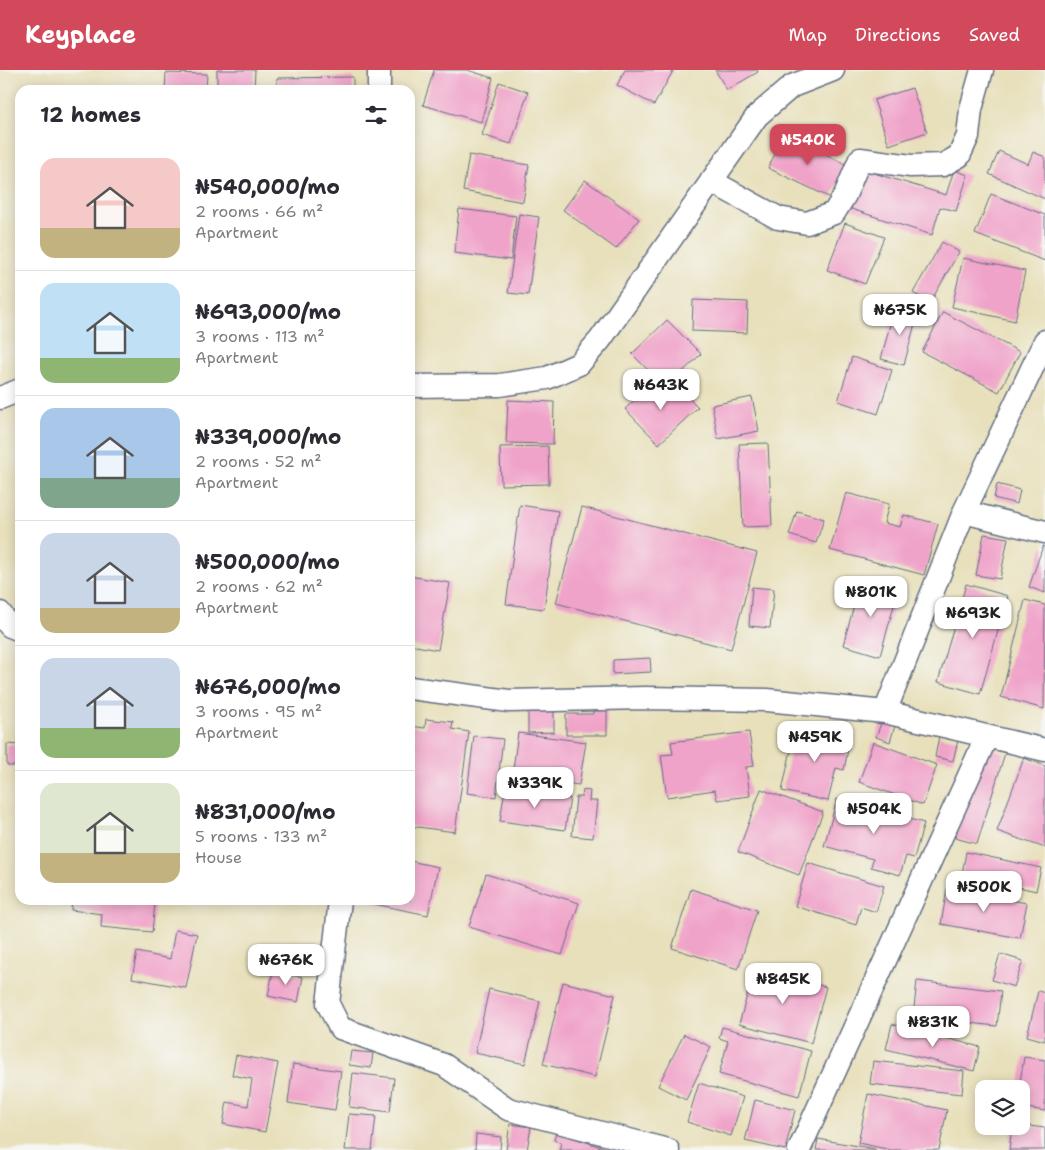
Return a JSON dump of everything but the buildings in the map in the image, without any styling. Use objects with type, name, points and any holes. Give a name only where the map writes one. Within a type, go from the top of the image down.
[{"type":"street","points":[[379,70],[379,85]]},
{"type":"street","points":[[415,386],[500,386],[546,378],[579,364],[600,340],[757,116],[792,86],[833,70]]},
{"type":"street","points":[[711,181],[778,218],[807,223],[834,213],[845,195],[860,159],[911,166],[927,166],[943,165],[959,156],[968,136],[971,109],[982,70]]},
{"type":"street","points":[[885,712],[964,512],[1045,341]]},
{"type":"street","points":[[0,398],[15,392]]},
{"type":"street","points":[[964,512],[1045,532]]},
{"type":"street","points":[[0,614],[10,626],[15,628]]},
{"type":"street","points":[[415,689],[509,701],[645,698],[767,700],[885,712],[1045,750]]},
{"type":"street","points":[[799,1150],[987,736]]},
{"type":"street","points":[[339,905],[328,1004],[340,1028],[444,1065],[508,1109],[668,1150]]}]
